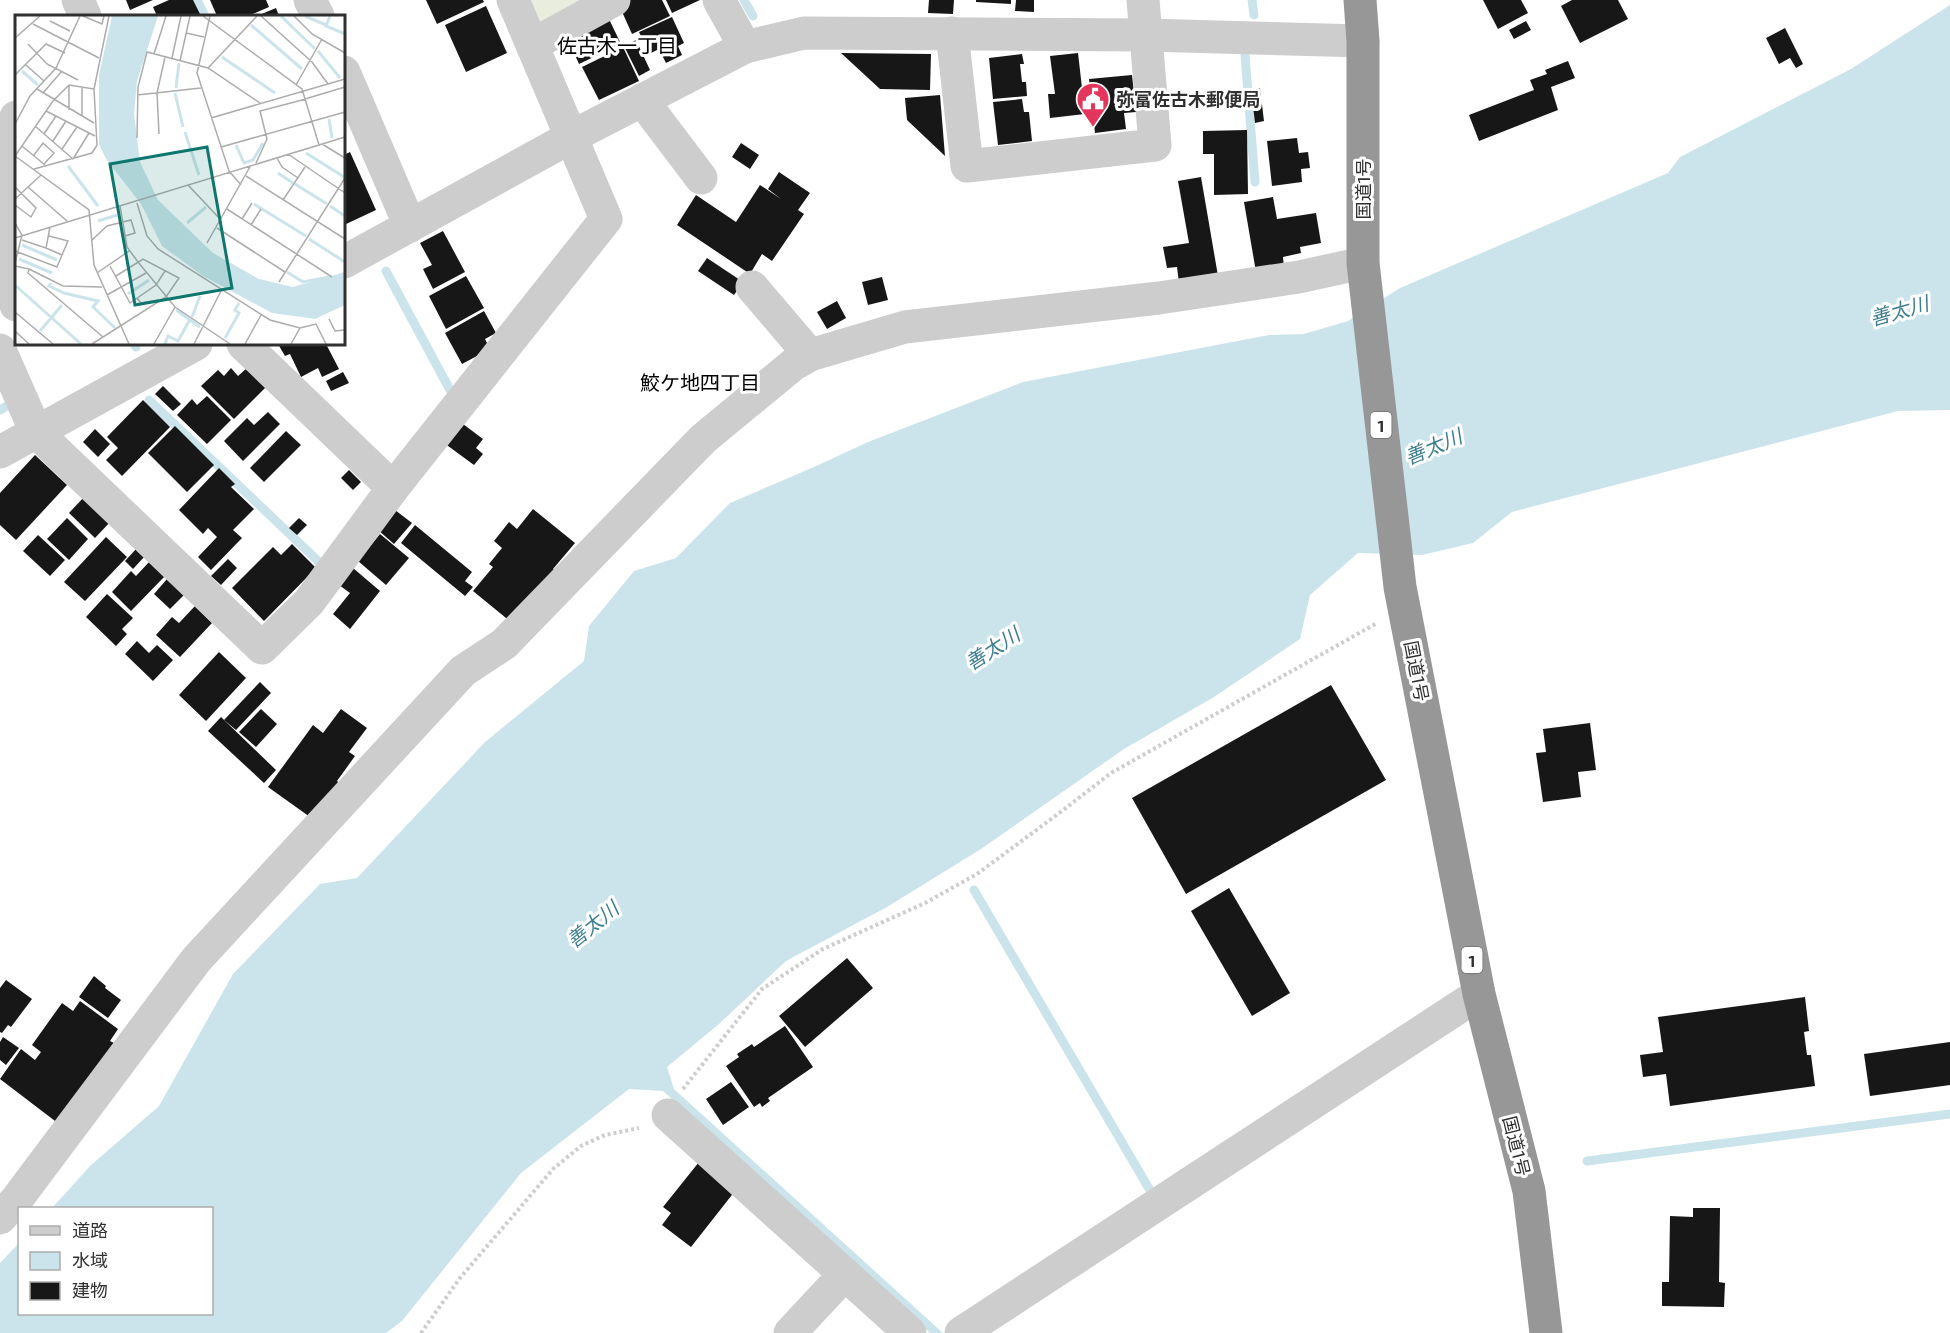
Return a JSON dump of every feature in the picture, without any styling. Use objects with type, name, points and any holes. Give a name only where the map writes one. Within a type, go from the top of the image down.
[{"type":"highway","name":"国道1号","points":[[1360,0],[1363,41],[1363,263],[1402,597],[1479,994],[1528,1191],[1546,1333]]},
{"type":"street","points":[[78,0],[85,15]]},
{"type":"street","points":[[310,0],[318,15]]},
{"type":"street","points":[[9,354],[36,432],[262,648],[309,602],[393,488],[606,219],[513,0]]},
{"type":"street","points":[[532,45],[614,0]]},
{"type":"street","points":[[719,0],[745,47]]},
{"type":"street","points":[[952,33],[967,166],[1155,145],[1143,0]]},
{"type":"street","points":[[345,261],[570,137],[745,47],[804,33],[1146,35],[1363,41]]},
{"type":"street","points":[[345,74],[410,226]]},
{"type":"street","points":[[642,100],[701,178]]},
{"type":"street","points":[[15,129],[10,187],[11,274],[15,299]]},
{"type":"street","points":[[6,1201],[196,960],[463,671],[504,644],[703,439],[794,364],[810,356],[905,327],[1159,298],[1299,277],[1363,263]]},
{"type":"street","points":[[752,287],[810,356]]},
{"type":"street","points":[[0,452],[194,345]]},
{"type":"street","points":[[244,345],[393,488]]},
{"type":"street","points":[[961,1333],[1479,994]]},
{"type":"street","points":[[668,1115],[910,1333]]},
{"type":"street","points":[[790,1333],[845,1274]]},
{"type":"path","points":[[684,1086],[762,989],[814,954],[925,903],[977,873],[1062,812],[1111,773],[1402,597]]},
{"type":"path","points":[[421,1333],[460,1278],[553,1169],[581,1146],[605,1135],[645,1126],[668,1115]]},
{"type":"shaded area","points":[[528,0],[595,0],[542,30]]},
{"type":"water","name":"善太川","points":[[1950,5],[1950,410],[1898,411],[1512,512],[1473,543],[1422,555],[1358,553],[1310,595],[1300,639],[1214,697],[1124,749],[981,849],[887,907],[786,961],[719,1024],[667,1067],[674,1089],[943,1333],[930,1333],[663,1091],[629,1089],[521,1173],[402,1321],[386,1333],[0,1333],[0,1263],[18,1244],[18,1315],[213,1315],[213,1207],[53,1207],[90,1166],[159,1106],[233,974],[320,884],[357,878],[485,742],[584,661],[589,626],[634,571],[676,558],[730,503],[868,442],[1023,382],[1269,335],[1304,334],[1348,321],[1400,288],[1668,173],[1680,157],[1851,69]]},
{"type":"building","points":[[126,0],[153,0],[130,10]]},
{"type":"building","points":[[169,0],[193,0],[200,15],[157,15],[153,7]]},
{"type":"building","points":[[210,0],[266,0],[269,7],[250,15],[217,15]]},
{"type":"building","points":[[426,0],[483,0],[484,2],[437,24]]},
{"type":"building","points":[[629,0],[662,0],[670,16],[632,34],[619,5]]},
{"type":"building","points":[[666,0],[700,0],[672,13]]},
{"type":"building","points":[[929,0],[954,0],[953,14],[928,13]]},
{"type":"building","points":[[976,0],[1011,0],[1011,4],[976,2]]},
{"type":"building","points":[[1016,0],[1034,0],[1034,12],[1015,11]]},
{"type":"building","points":[[1483,0],[1521,0],[1528,13],[1498,29]]},
{"type":"building","points":[[1572,0],[1618,0],[1628,19],[1580,43],[1561,6]]},
{"type":"building","points":[[486,6],[507,53],[466,72],[445,25]]},
{"type":"building","points":[[276,8],[279,15],[259,15]]},
{"type":"building","points":[[608,17],[621,44],[579,64],[567,37]]},
{"type":"building","points":[[672,17],[684,43],[678,46],[682,55],[666,63],[659,49],[649,54],[639,32]]},
{"type":"building","points":[[1526,21],[1531,30],[1514,39],[1509,30]]},
{"type":"building","points":[[1785,28],[1803,64],[1796,68],[1790,58],[1779,64],[1766,38]]},
{"type":"building","points":[[636,40],[650,70],[639,76],[624,46]]},
{"type":"building","points":[[623,47],[639,81],[599,100],[582,67]]},
{"type":"building","points":[[841,53],[931,54],[930,90],[880,89]]},
{"type":"building","points":[[1078,53],[1085,114],[1050,118],[1048,94],[1055,94],[1050,56]]},
{"type":"building","points":[[1022,54],[1024,64],[1020,64],[1022,82],[1026,82],[1027,96],[993,99],[989,58]]},
{"type":"building","points":[[1568,61],[1575,78],[1551,87],[1558,110],[1479,141],[1469,115],[1534,90],[1530,80],[1547,74],[1545,70]]},
{"type":"building","points":[[1132,75],[1136,112],[1124,113],[1126,129],[1095,133],[1089,79]]},
{"type":"building","points":[[1260,88],[1264,121],[1255,123],[1251,89]]},
{"type":"building","points":[[940,95],[945,156],[907,120],[905,98]]},
{"type":"building","points":[[1022,99],[1024,112],[1029,112],[1032,141],[998,145],[993,102]]},
{"type":"building","points":[[1247,130],[1248,194],[1214,195],[1214,154],[1203,154],[1203,131]]},
{"type":"building","points":[[1297,138],[1299,153],[1308,152],[1310,168],[1301,169],[1302,182],[1272,186],[1267,141]]},
{"type":"building","points":[[741,143],[759,155],[750,169],[732,157]]},
{"type":"building","points":[[350,152],[376,210],[345,225],[345,154]]},
{"type":"building","points":[[779,172],[810,193],[798,210],[804,214],[772,261],[762,254],[750,274],[677,225],[696,195],[736,222],[760,185],[781,199],[768,189]]},
{"type":"building","points":[[1201,177],[1218,276],[1179,283],[1177,267],[1167,268],[1163,247],[1189,243],[1178,181]]},
{"type":"building","points":[[1273,197],[1277,219],[1316,213],[1321,243],[1300,247],[1301,253],[1283,257],[1284,268],[1256,272],[1244,202]]},
{"type":"building","points":[[443,231],[465,272],[433,289],[423,269],[432,265],[420,243]]},
{"type":"building","points":[[707,258],[743,282],[734,295],[698,271]]},
{"type":"building","points":[[466,276],[484,308],[446,329],[429,296]]},
{"type":"building","points":[[882,277],[888,300],[868,305],[862,282]]},
{"type":"building","points":[[837,301],[846,318],[827,329],[817,312]]},
{"type":"building","points":[[484,311],[496,333],[485,339],[490,349],[462,364],[445,333]]},
{"type":"building","points":[[279,345],[327,345],[339,369],[322,377],[318,368],[301,377],[290,354],[285,356]]},
{"type":"building","points":[[231,368],[238,376],[247,368],[266,387],[234,419],[201,386],[218,370],[224,376]]},
{"type":"building","points":[[343,372],[349,383],[331,391],[326,381]]},
{"type":"building","points":[[163,386],[181,404],[173,411],[155,394]]},
{"type":"building","points":[[207,396],[231,420],[207,444],[177,415],[192,399],[197,405]]},
{"type":"building","points":[[143,400],[170,427],[122,476],[106,460],[118,448],[107,437]]},
{"type":"building","points":[[268,412],[280,424],[243,461],[224,441],[247,418],[254,425]]},
{"type":"building","points":[[459,421],[483,439],[476,448],[483,454],[474,465],[444,443]]},
{"type":"building","points":[[175,426],[214,465],[187,492],[148,453]]},
{"type":"building","points":[[95,429],[110,444],[98,457],[83,442]]},
{"type":"building","points":[[286,431],[301,445],[264,482],[250,468]]},
{"type":"building","points":[[35,455],[67,485],[16,540],[0,525],[0,493]]},
{"type":"building","points":[[219,468],[235,484],[231,487],[254,509],[233,530],[242,538],[211,570],[198,557],[217,537],[208,528],[203,534],[179,510]]},
{"type":"building","points":[[349,470],[361,482],[353,490],[341,478]]},
{"type":"building","points":[[85,496],[111,521],[95,538],[69,513]]},
{"type":"building","points":[[533,509],[575,543],[553,569],[558,573],[511,622],[473,591],[493,567],[489,564],[502,548],[494,541],[509,522],[517,529]]},
{"type":"building","points":[[395,510],[412,523],[394,544],[378,530]]},
{"type":"building","points":[[67,518],[88,539],[69,560],[47,539]]},
{"type":"building","points":[[299,518],[307,525],[297,535],[289,528]]},
{"type":"building","points":[[415,525],[472,572],[465,581],[473,587],[465,596],[401,543]]},
{"type":"building","points":[[380,534],[409,558],[386,585],[358,561]]},
{"type":"building","points":[[38,535],[65,560],[50,576],[23,551]]},
{"type":"building","points":[[106,537],[127,557],[85,601],[64,582]]},
{"type":"building","points":[[292,544],[316,568],[264,621],[232,588],[273,547],[281,555]]},
{"type":"building","points":[[137,548],[145,556],[133,569],[125,561]]},
{"type":"building","points":[[228,559],[237,568],[221,585],[211,576]]},
{"type":"building","points":[[150,561],[165,576],[131,611],[112,592],[131,571],[136,576]]},
{"type":"building","points":[[353,568],[380,591],[350,629],[333,614],[350,593],[339,585]]},
{"type":"building","points":[[167,579],[184,595],[170,609],[154,594]]},
{"type":"building","points":[[107,594],[133,618],[122,629],[127,634],[116,646],[86,617]]},
{"type":"building","points":[[195,606],[212,623],[180,657],[156,635],[172,617],[179,623]]},
{"type":"building","points":[[137,641],[149,653],[157,645],[173,660],[153,681],[125,654]]},
{"type":"building","points":[[219,652],[246,678],[206,721],[179,695]]},
{"type":"building","points":[[260,682],[271,693],[236,730],[224,720]]},
{"type":"building","points":[[1331,685],[1386,780],[1186,894],[1132,798]]},
{"type":"building","points":[[261,709],[277,724],[256,747],[239,732]]},
{"type":"building","points":[[341,709],[367,728],[349,752],[355,756],[337,781],[343,786],[317,822],[268,787],[313,725],[323,733]]},
{"type":"building","points":[[221,717],[276,770],[264,783],[208,731]]},
{"type":"building","points":[[1590,723],[1596,770],[1578,772],[1581,797],[1543,802],[1536,753],[1546,752],[1543,729]]},
{"type":"building","points":[[1229,888],[1290,993],[1252,1016],[1191,911]]},
{"type":"building","points":[[847,958],[873,988],[805,1047],[779,1016]]},
{"type":"building","points":[[94,976],[121,1000],[108,1018],[79,997]]},
{"type":"building","points":[[6,980],[32,999],[11,1027],[8,1025],[2,1033],[0,1032],[0,988]]},
{"type":"building","points":[[1805,997],[1809,1031],[1804,1032],[1807,1055],[1811,1055],[1815,1086],[1670,1106],[1666,1074],[1643,1077],[1640,1055],[1663,1052],[1658,1017]]},
{"type":"building","points":[[80,1001],[118,1029],[110,1041],[116,1044],[59,1124],[0,1079],[21,1049],[35,1060],[41,1052],[32,1045],[62,1003],[73,1011]]},
{"type":"building","points":[[785,1026],[813,1067],[768,1098],[770,1101],[762,1107],[760,1103],[754,1107],[726,1066],[739,1057],[737,1054],[752,1044],[754,1047]]},
{"type":"building","points":[[3,1037],[19,1048],[6,1065],[0,1060],[0,1042]]},
{"type":"building","points":[[1950,1042],[1950,1085],[1870,1096],[1864,1054]]},
{"type":"building","points":[[731,1082],[749,1107],[723,1125],[706,1099]]},
{"type":"building","points":[[699,1162],[735,1191],[691,1247],[662,1225],[671,1213],[663,1207]]},
{"type":"building","points":[[1693,1208],[1720,1208],[1719,1282],[1725,1283],[1724,1307],[1662,1306],[1662,1282],[1669,1282],[1670,1216],[1693,1217]]},
{"type":"waterway","points":[[197,0],[204,15]]},
{"type":"waterway","points":[[744,0],[753,16]]},
{"type":"waterway","points":[[1252,0],[1254,15]]},
{"type":"waterway","points":[[1245,55],[1255,182]]},
{"type":"waterway","points":[[386,271],[450,390]]},
{"type":"waterway","points":[[149,400],[318,561]]},
{"type":"waterway","points":[[0,410],[7,406]]},
{"type":"waterway","points":[[974,890],[1151,1192]]},
{"type":"waterway","points":[[1587,1161],[1950,1114]]},
{"type":"place","name":"弥富佐古木郵便局","points":[[1093,128]]},
{"type":"district","name":"佐古木一丁目","points":[[617,45]]},
{"type":"district","name":"鮫ケ地四丁目","points":[[700,382]]}]
